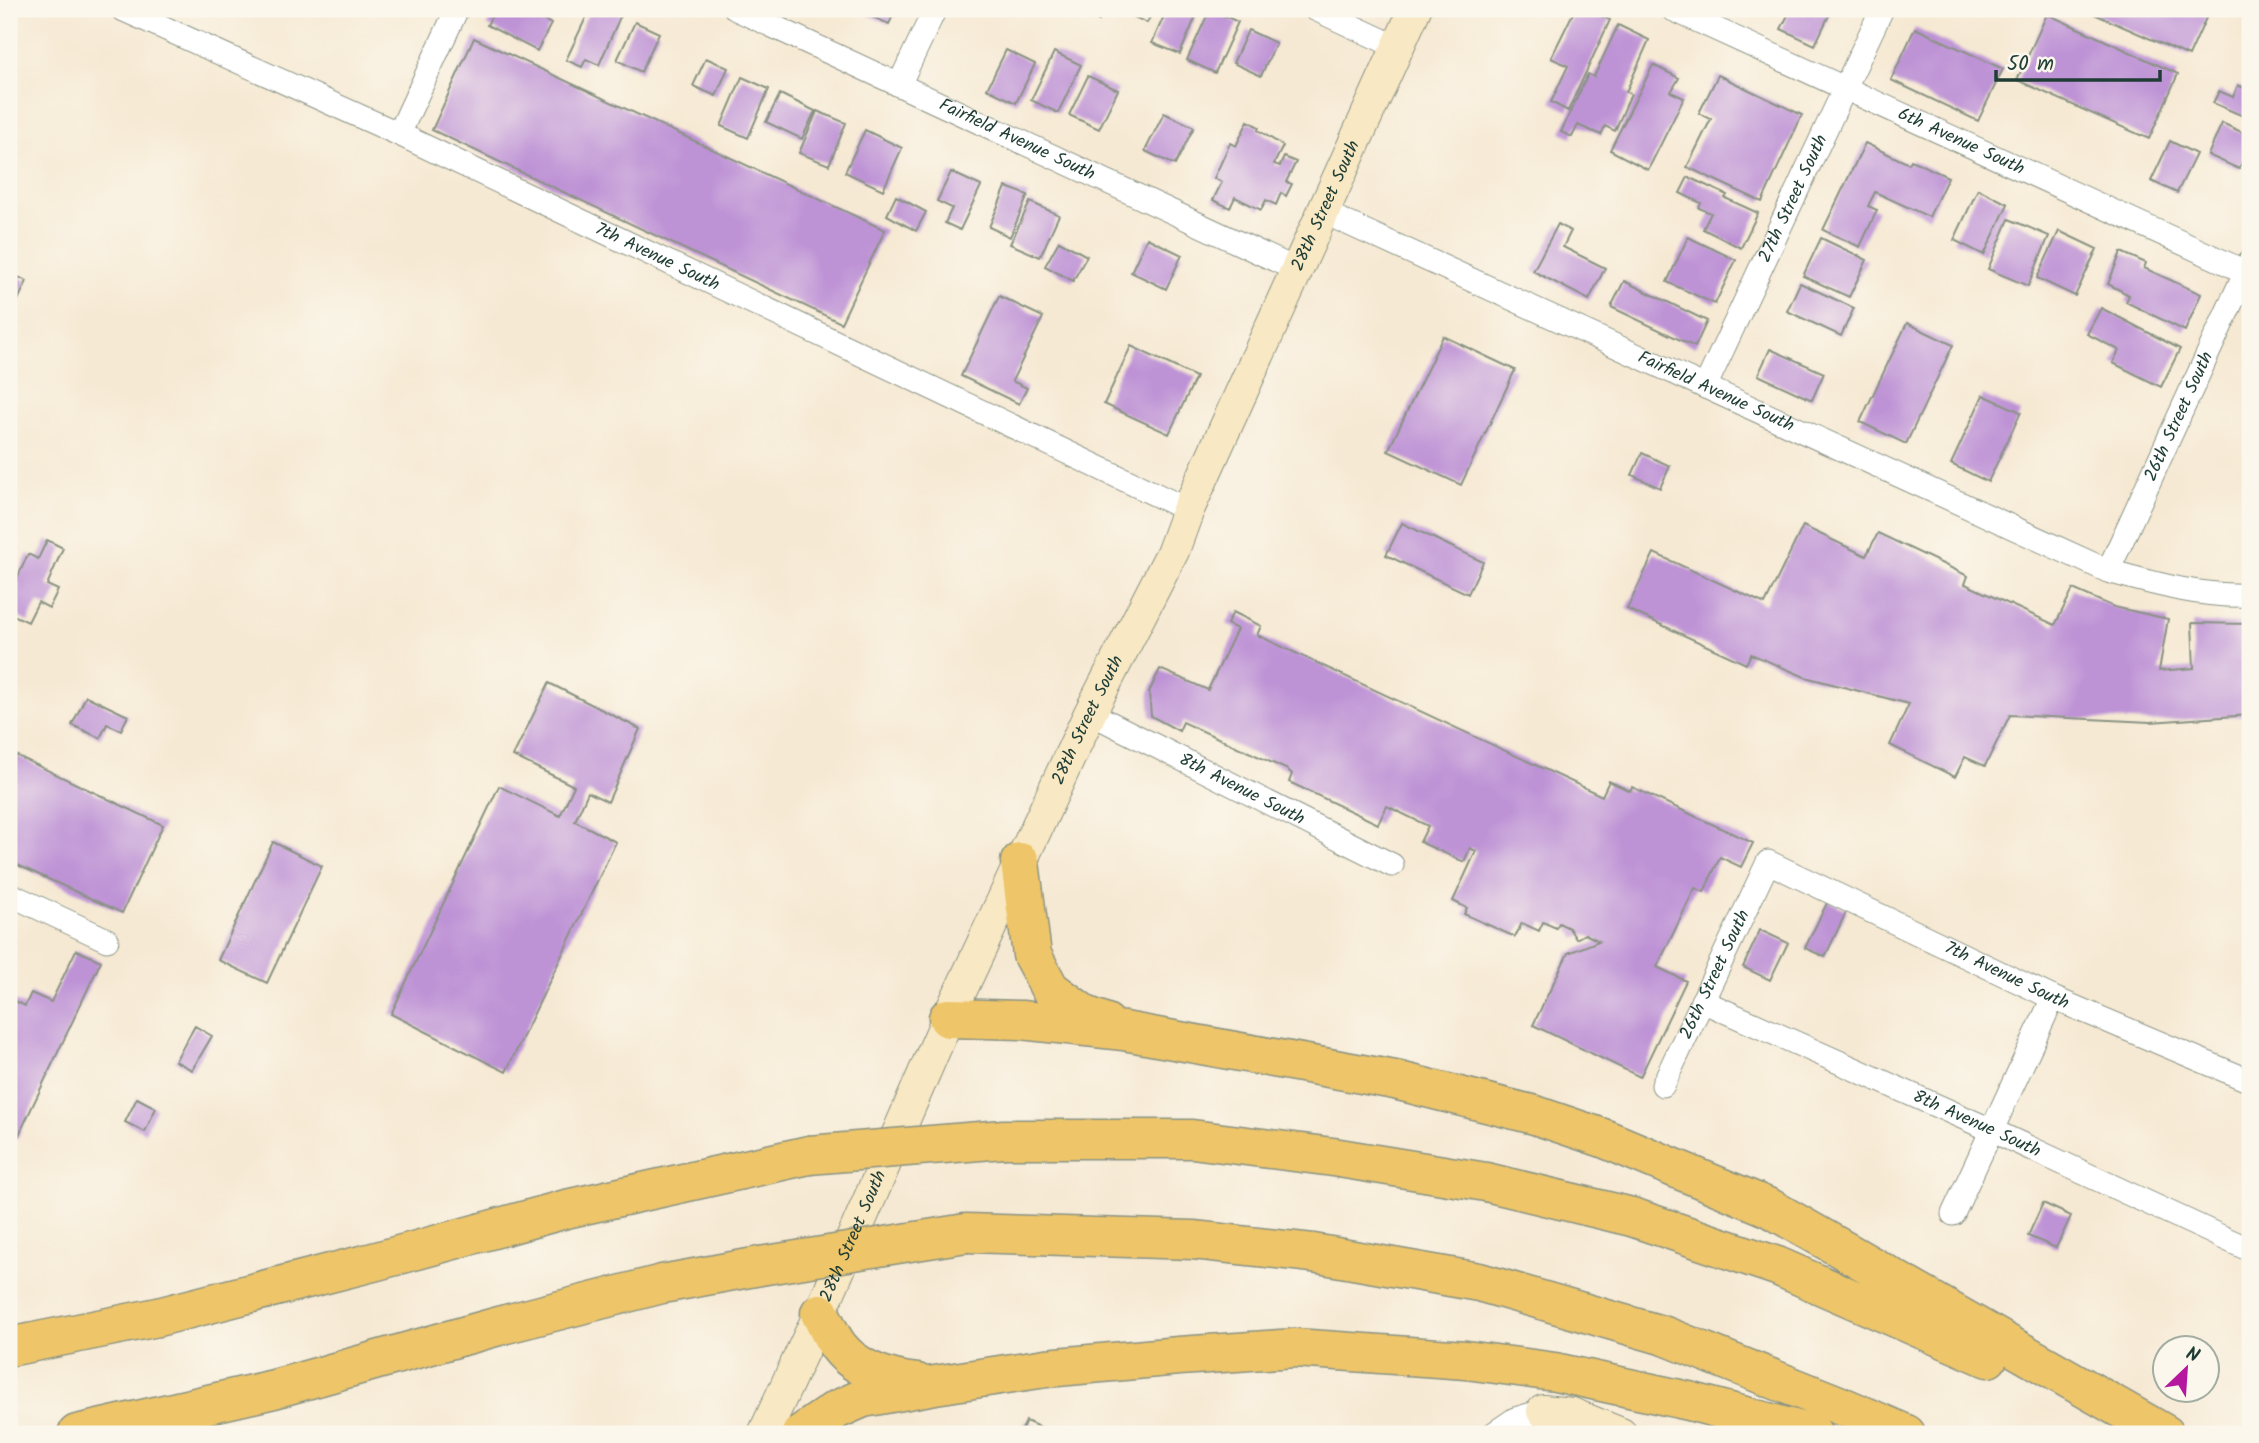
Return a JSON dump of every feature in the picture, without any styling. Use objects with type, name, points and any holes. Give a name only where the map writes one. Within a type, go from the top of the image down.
[{"type":"highway","points":[[1020,862],[1032,955],[1051,989],[1085,1015],[1124,1031]]},
{"type":"highway","points":[[948,1018],[1021,1020],[1124,1031],[1395,1080],[1535,1115],[1603,1138],[1770,1208],[2165,1434]]},
{"type":"highway","points":[[9,1347],[158,1317],[566,1209],[809,1155],[1004,1139],[1192,1139],[1333,1157],[1486,1182],[1632,1217],[1777,1266],[1918,1326],[2156,1434]]},
{"type":"highway","points":[[77,1434],[274,1389],[506,1324],[662,1284],[966,1233],[1193,1240],[1312,1253],[1479,1282],[1665,1336],[1906,1434]]},
{"type":"highway","points":[[820,1313],[839,1347],[864,1368],[900,1381],[935,1385]]},
{"type":"highway","points":[[801,1434],[836,1410],[863,1398],[935,1385],[1046,1368],[1295,1348],[1466,1360],[1555,1372],[1689,1401],[1813,1434]]},
{"type":"street","name":"7th Avenue South","points":[[122,9],[399,134],[1188,510]]},
{"type":"street","points":[[399,134],[457,9]]},
{"type":"street","name":"Fairfield Avenue South","points":[[736,9],[1297,270]]},
{"type":"street","points":[[899,85],[934,9]]},
{"type":"street","points":[[1315,9],[1397,47]]},
{"type":"street","name":"28th Street South","points":[[764,1434],[820,1313],[948,1018],[1090,713],[1173,551],[1188,510],[1415,9]]},
{"type":"street","name":"6th Avenue South","points":[[1672,9],[2249,269]]},
{"type":"street","name":"27th Street South","points":[[1705,387],[1882,9]]},
{"type":"street","name":"Fairfield Avenue South","points":[[1323,212],[2108,571],[2168,588],[2221,596],[2250,595]]},
{"type":"street","name":"26th Street South","points":[[2108,571],[2249,269]]},
{"type":"street","name":"8th Avenue South","points":[[1090,713],[1392,865]]},
{"type":"street","name":"7th Avenue South","points":[[1768,862],[2053,998],[2250,1081]]},
{"type":"street","name":"26th Street South","points":[[1663,1085],[1768,862]]},
{"type":"street","points":[[9,894],[107,940]]},
{"type":"street","points":[[1952,1214],[2053,998]]},
{"type":"street","name":"8th Avenue South","points":[[1702,1001],[1991,1130],[2250,1250]]},
{"type":"street","points":[[1493,1434],[1515,1419],[1543,1411],[1572,1414],[1621,1434]]},
{"type":"building","points":[[495,9],[538,9],[534,15],[551,24],[537,51],[487,25]]},
{"type":"building","points":[[590,9],[601,14],[603,9],[623,10],[599,65],[586,59],[582,67],[566,60]]},
{"type":"building","points":[[865,9],[896,9],[889,24],[863,13]]},
{"type":"building","points":[[1075,9],[1105,9],[1099,21]]},
{"type":"building","points":[[1117,9],[1154,9],[1147,23]]},
{"type":"building","points":[[1167,9],[1199,9],[1180,54],[1152,43]]},
{"type":"building","points":[[1210,9],[1238,22],[1215,73],[1187,60]]},
{"type":"building","points":[[1575,9],[1587,9],[1610,20],[1568,111],[1551,102],[1568,66],[1551,58]]},
{"type":"building","points":[[1791,9],[1832,9],[1815,45],[1781,29]]},
{"type":"building","points":[[2083,9],[2210,9],[2189,56]]},
{"type":"building","points":[[2047,14],[2178,74],[2149,139],[2017,80]]},
{"type":"building","points":[[635,22],[659,33],[641,72],[617,60]]},
{"type":"building","points":[[1618,25],[1649,40],[1626,92],[1631,94],[1615,131],[1605,126],[1601,135],[1578,125],[1572,137],[1561,132],[1588,74],[1594,77]]},
{"type":"building","points":[[1915,28],[2003,69],[1978,121],[1891,80]]},
{"type":"building","points":[[1248,30],[1276,43],[1261,76],[1233,63]]},
{"type":"building","points":[[474,38],[885,230],[841,323],[432,130]]},
{"type":"building","points":[[1006,50],[1035,64],[1016,103],[987,89]]},
{"type":"building","points":[[1054,52],[1081,65],[1058,113],[1031,100]]},
{"type":"building","points":[[706,58],[728,68],[716,96],[693,86]]},
{"type":"building","points":[[1653,65],[1679,78],[1671,92],[1684,98],[1648,170],[1610,150]]},
{"type":"building","points":[[1718,75],[1802,115],[1762,202],[1687,167],[1711,119],[1699,113]]},
{"type":"building","points":[[1088,76],[1118,90],[1099,129],[1069,115]]},
{"type":"building","points":[[742,77],[769,89],[748,138],[721,126]]},
{"type":"building","points":[[2238,85],[2250,91],[2250,119],[2213,103],[2219,91],[2233,97]]},
{"type":"building","points":[[780,94],[815,111],[802,139],[766,122]]},
{"type":"building","points":[[817,111],[846,123],[829,165],[799,153]]},
{"type":"building","points":[[1164,113],[1194,127],[1175,165],[1145,151]]},
{"type":"building","points":[[1248,121],[1283,146],[1274,164],[1280,166],[1284,157],[1296,162],[1286,182],[1292,184],[1286,196],[1281,193],[1276,205],[1266,200],[1261,210],[1235,197],[1230,208],[1213,200],[1222,182],[1214,178],[1230,143],[1236,146]]},
{"type":"building","points":[[2222,123],[2250,136],[2250,143],[2239,169],[2208,155]]},
{"type":"building","points":[[865,130],[902,148],[883,190],[845,172]]},
{"type":"building","points":[[2170,141],[2196,154],[2177,193],[2151,181]]},
{"type":"building","points":[[1865,143],[1909,164],[1911,160],[1948,177],[1929,217],[1875,192],[1868,206],[1877,210],[1860,247],[1823,230]]},
{"type":"building","points":[[951,172],[981,186],[960,230],[945,223],[952,208],[937,201]]},
{"type":"building","points":[[1688,177],[1758,213],[1741,248],[1703,229],[1711,213],[1699,208],[1701,203],[1680,193]]},
{"type":"building","points":[[1006,187],[1028,195],[1010,237],[989,227]]},
{"type":"building","points":[[1978,189],[2008,204],[1984,255],[1954,240]]},
{"type":"building","points":[[896,196],[926,212],[916,231],[887,215]]},
{"type":"building","points":[[1030,202],[1059,215],[1040,257],[1010,244]]},
{"type":"building","points":[[2009,219],[2049,236],[2028,286],[1988,269]]},
{"type":"building","points":[[1558,224],[1571,231],[1563,247],[1605,268],[1589,300],[1533,271]]},
{"type":"building","points":[[2059,231],[2097,249],[2075,296],[2037,278]]},
{"type":"building","points":[[1688,237],[1736,260],[1715,304],[1667,282]]},
{"type":"building","points":[[1147,238],[1182,255],[1166,289],[1131,272]]},
{"type":"building","points":[[1821,238],[1867,260],[1849,297],[1803,276]]},
{"type":"building","points":[[1059,241],[1087,256],[1073,281],[1045,266]]},
{"type":"building","points":[[2121,252],[2146,263],[2144,268],[2201,294],[2185,331],[2126,302],[2129,295],[2108,284]]},
{"type":"building","points":[[9,273],[27,281],[9,319]]},
{"type":"building","points":[[1624,281],[1707,321],[1695,347],[1611,307]]},
{"type":"building","points":[[1800,283],[1854,308],[1841,336],[1787,311]]},
{"type":"building","points":[[999,296],[1043,317],[1012,381],[1027,388],[1019,404],[961,376]]},
{"type":"building","points":[[2101,308],[2180,349],[2161,387],[2113,363],[2119,350],[2087,334]]},
{"type":"building","points":[[1907,323],[1953,345],[1906,444],[1860,422]]},
{"type":"building","points":[[1443,336],[1515,370],[1461,485],[1388,451]]},
{"type":"building","points":[[1131,346],[1196,377],[1169,434],[1104,404]]},
{"type":"building","points":[[1770,349],[1824,373],[1812,400],[1758,375]]},
{"type":"building","points":[[1983,395],[2021,412],[1988,482],[1951,464]]},
{"type":"building","points":[[1642,453],[1670,466],[1660,488],[1632,475]]},
{"type":"building","points":[[1402,523],[1483,562],[1468,594],[1386,555]]},
{"type":"building","points":[[1803,526],[1866,556],[1878,533],[1968,576],[1965,584],[2055,625],[2073,589],[2114,607],[2168,619],[2159,671],[2194,668],[2192,623],[2250,624],[2250,715],[2150,722],[2010,715],[1985,766],[1965,757],[1955,777],[1890,745],[1909,704],[1805,677],[1751,654],[1746,664],[1627,609],[1654,553],[1765,604]]},
{"type":"building","points":[[47,540],[63,548],[47,585],[58,590],[49,608],[38,602],[28,622],[9,613],[13,601],[9,596],[28,554],[38,559]]},
{"type":"building","points":[[1233,612],[1261,626],[1257,635],[1602,796],[1609,781],[1630,791],[1632,787],[1753,843],[1741,867],[1720,857],[1704,892],[1695,888],[1657,967],[1686,981],[1640,1077],[1533,1025],[1568,953],[1599,941],[1585,934],[1576,939],[1569,928],[1559,923],[1556,928],[1543,922],[1539,931],[1522,923],[1515,937],[1464,914],[1467,908],[1453,901],[1476,851],[1470,848],[1464,862],[1420,842],[1428,826],[1387,806],[1378,824],[1289,782],[1292,774],[1288,770],[1183,722],[1179,731],[1151,716],[1149,692],[1160,669],[1208,690],[1237,629],[1227,624]]},
{"type":"building","points":[[549,683],[640,729],[608,802],[588,792],[575,821],[616,842],[506,1072],[391,1014],[499,786],[560,816],[574,786],[513,756]]},
{"type":"building","points":[[86,696],[128,716],[121,730],[107,724],[100,738],[72,725]]},
{"type":"building","points":[[9,752],[163,825],[122,913],[9,861]]},
{"type":"building","points":[[273,842],[322,866],[267,983],[218,960]]},
{"type":"building","points":[[1828,901],[1847,910],[1825,957],[1805,948]]},
{"type":"building","points":[[1760,930],[1788,943],[1770,980],[1743,967]]},
{"type":"building","points":[[76,950],[101,961],[17,1139],[9,1135],[9,998],[25,1006],[31,993],[51,1002]]},
{"type":"building","points":[[195,1026],[212,1036],[192,1070],[175,1061]]},
{"type":"building","points":[[137,1098],[156,1108],[145,1132],[125,1122]]},
{"type":"building","points":[[2043,1203],[2071,1216],[2056,1248],[2028,1236]]},
{"type":"building","points":[[1026,1421],[1054,1434],[1020,1434]]}]
